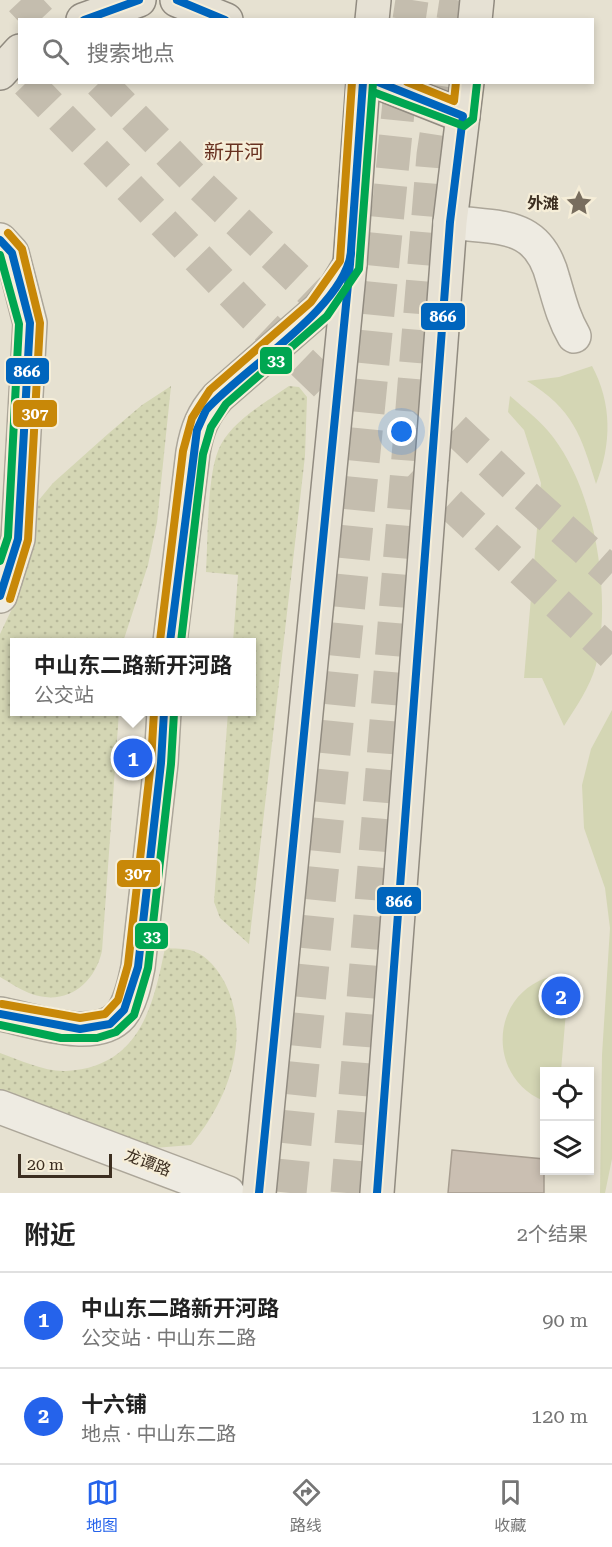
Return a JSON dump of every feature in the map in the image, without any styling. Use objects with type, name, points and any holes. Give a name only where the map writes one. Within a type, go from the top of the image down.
[{"type":"main road","points":[[89,18],[139,0]]},
{"type":"main road","points":[[177,0],[221,18]]},
{"type":"main road","points":[[372,18],[374,0]]},
{"type":"main road","points":[[475,18],[477,0]]},
{"type":"main road","points":[[0,73],[18,53]]},
{"type":"main road","points":[[259,1193],[350,264],[363,84]]},
{"type":"main road","points":[[382,84],[463,116]]},
{"type":"main road","points":[[377,1193],[450,222],[467,84]]},
{"type":"street","points":[[450,222],[517,231],[529,236],[541,248],[550,267],[560,306],[574,336]]},
{"type":"street","points":[[0,240],[12,253],[30,323],[18,538],[0,596]]},
{"type":"street","points":[[170,638],[195,441],[206,410],[319,309],[333,292],[350,264]]},
{"type":"street","points":[[0,1014],[87,1030],[106,1026],[121,1015],[132,991],[138,967],[161,763],[164,716]]},
{"type":"street","name":"龙谭路","points":[[0,1107],[228,1193]]},
{"type":"green space","points":[[592,366],[603,394],[608,424],[605,454],[596,484],[580,437],[565,413],[543,391],[527,381],[559,377]]},
{"type":"green space","points":[[171,386],[157,522],[148,565],[124,638],[10,638],[10,716],[119,716],[102,951],[92,974],[76,990],[65,995],[42,997],[25,991],[0,977],[0,634],[18,596],[29,557],[33,507],[53,483],[142,405]]},
{"type":"green space","points":[[289,386],[299,387],[307,397],[305,456],[249,944],[220,918],[214,902],[228,716],[256,716],[256,638],[233,638],[238,575],[206,572],[214,463],[230,431],[249,414]]},
{"type":"green space","points":[[510,396],[548,431],[568,460],[590,516],[597,546],[601,578],[601,638],[593,673],[564,726],[542,678],[524,678],[541,483],[524,430],[508,412]]},
{"type":"green space","points":[[612,710],[612,1159],[605,1193],[600,1193],[602,1055],[610,928],[605,888],[584,828],[582,785],[591,749]]},
{"type":"green space","points":[[165,948],[193,951],[212,964],[225,983],[233,1004],[236,1025],[236,1046],[225,1089],[216,1109],[191,1145],[142,1149],[0,1093],[0,1053],[41,1068],[66,1071],[91,1067],[111,1059],[126,1046],[148,1012]]},
{"type":"green space","points":[[555,976],[569,976],[561,1067],[540,1067],[540,1099],[526,1090],[513,1075],[505,1058],[503,1039],[505,1020],[513,1003],[527,988]]},
{"type":"building","points":[[452,1150],[540,1159],[540,1175],[544,1175],[544,1193],[448,1193]]},
{"type":"tunnel","points":[[21,0],[38,18]]},
{"type":"tunnel","points":[[409,18],[412,0]]},
{"type":"tunnel","points":[[453,18],[456,0]]},
{"type":"tunnel","points":[[29,84],[254,316],[353,411]]},
{"type":"tunnel","points":[[102,84],[202,187],[343,322]]},
{"type":"tunnel","points":[[290,1193],[401,84]]},
{"type":"tunnel","points":[[347,1193],[433,155],[444,84]]},
{"type":"tunnel","points":[[419,395],[518,489],[612,573]]},
{"type":"tunnel","points":[[414,470],[612,654]]},
{"type":"transit line","name":"866","points":[[90,18],[139,0]]},
{"type":"transit line","name":"866","points":[[177,0],[220,18]]},
{"type":"transit line","name":"307","points":[[160,638],[183,451],[192,418],[210,390],[311,302],[340,261],[352,84]]},
{"type":"transit line","name":"866","points":[[259,1193],[350,264],[363,84]]},
{"type":"transit line","name":"33","points":[[181,638],[203,454],[211,427],[226,404],[327,316],[359,269],[373,84]]},
{"type":"transit line","name":"866","points":[[377,1193],[450,222],[463,116],[383,84]]},
{"type":"transit line","name":"307","points":[[412,84],[454,101],[456,84]]},
{"type":"transit line","name":"33","points":[[373,92],[464,126],[473,119],[477,84]]},
{"type":"transit line","name":"307","points":[[8,233],[22,249],[40,323],[28,540],[10,599]]},
{"type":"transit line","name":"866","points":[[0,240],[12,253],[30,323],[18,539],[0,596]]},
{"type":"transit line","name":"866","points":[[171,638],[197,430],[206,410],[312,316],[344,274],[351,253]]},
{"type":"transit line","name":"33","points":[[0,255],[19,324],[8,537],[0,561]]},
{"type":"transit line","name":"307","points":[[2,1004],[80,1018],[105,1014],[118,1000],[128,965],[151,762],[154,716]]},
{"type":"transit line","name":"866","points":[[0,1014],[80,1029],[110,1024],[124,1010],[138,967],[161,763],[164,716]]},
{"type":"transit line","name":"33","points":[[0,1025],[61,1038],[97,1038],[116,1032],[134,1015],[148,968],[171,764],[174,716]]},
{"type":"place","name":"外滩","points":[[579,203]]},
{"type":"place","name":"中山东二路新开河路","points":[[133,758]]},
{"type":"place","name":"十六铺","points":[[561,996]]},
{"type":"district","name":"新开河","points":[[234,152]]}]
